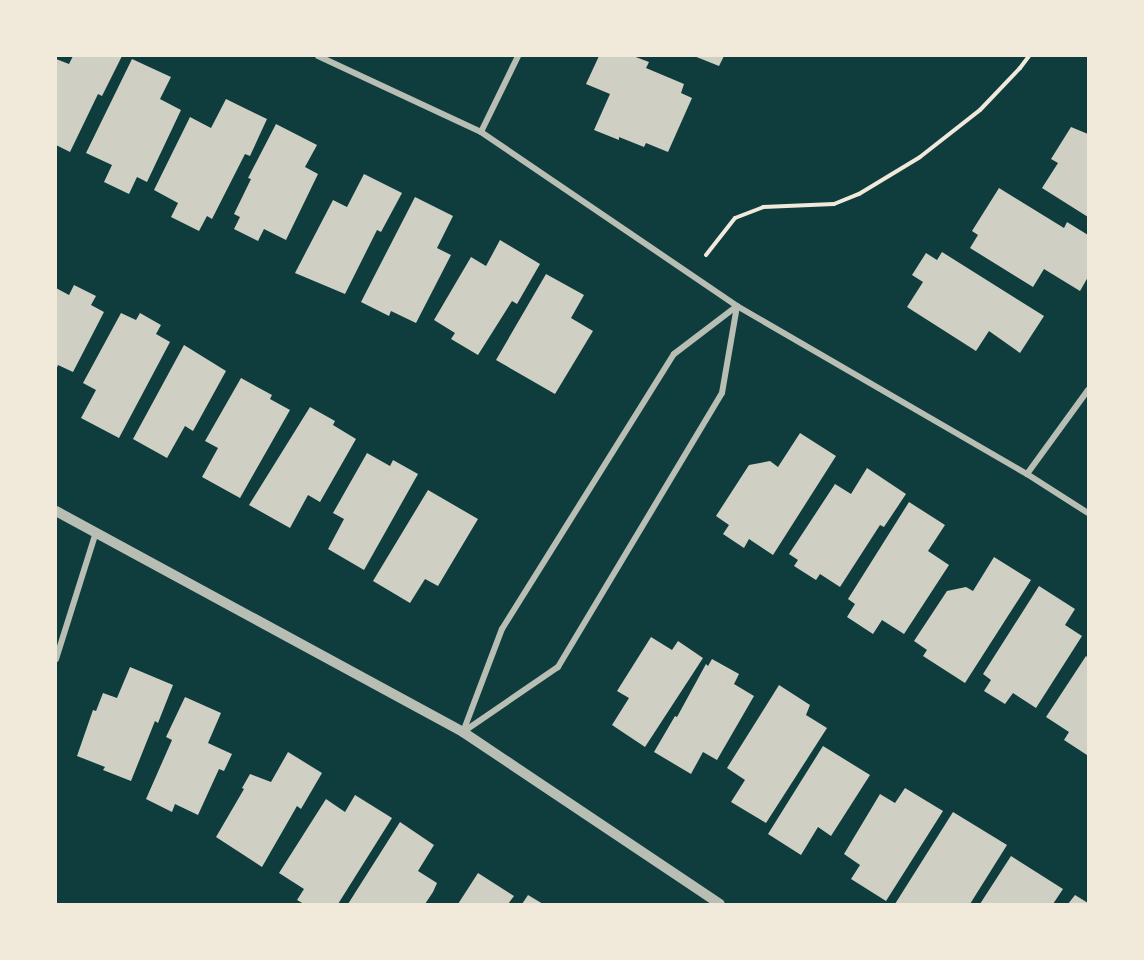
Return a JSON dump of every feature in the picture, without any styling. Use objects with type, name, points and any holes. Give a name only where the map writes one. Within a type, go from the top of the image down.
[{"type":"street","points":[[318,56],[481,132],[737,306],[1027,474],[1089,513]]},
{"type":"street","points":[[481,132],[518,56]]},
{"type":"street","points":[[463,732],[558,667],[722,393],[737,306]]},
{"type":"street","points":[[463,732],[502,629],[674,354],[737,306]]},
{"type":"street","points":[[1027,474],[1089,390]]},
{"type":"street","points":[[56,511],[463,732],[720,904]]},
{"type":"street","points":[[56,659],[96,532]]},
{"type":"path","points":[[692,276],[712,245],[735,218],[763,207],[834,204],[859,194],[920,157],[980,110],[1029,56]]},
{"type":"building","points":[[73,56],[122,56],[102,96],[98,94],[70,152],[56,145],[56,59],[69,64]]},
{"type":"building","points":[[599,56],[633,56],[649,62],[646,68],[684,84],[681,93],[692,98],[668,152],[646,143],[644,147],[619,137],[619,140],[594,130],[610,94],[586,84]]},
{"type":"building","points":[[694,56],[724,56],[719,66]]},
{"type":"building","points":[[132,59],[171,77],[160,99],[181,110],[147,182],[137,177],[129,194],[104,182],[112,165],[86,153]]},
{"type":"building","points":[[226,99],[267,119],[250,156],[245,154],[212,219],[207,216],[199,231],[171,217],[178,203],[154,190],[190,117],[211,128]]},
{"type":"building","points":[[276,124],[317,145],[305,167],[318,174],[286,240],[264,229],[258,241],[234,229],[240,217],[234,214],[251,179],[248,178]]},
{"type":"building","points":[[1071,127],[1088,134],[1088,217],[1042,188],[1058,163],[1051,159]]},
{"type":"building","points":[[364,174],[402,193],[381,232],[377,230],[345,294],[295,273],[333,200],[347,207]]},
{"type":"building","points":[[999,188],[1064,228],[1067,222],[1088,235],[1088,277],[1080,291],[1044,269],[1033,287],[970,248],[978,235],[972,231]]},
{"type":"building","points":[[415,197],[453,216],[437,248],[451,255],[416,323],[391,311],[389,316],[361,302]]},
{"type":"building","points":[[500,240],[540,264],[517,304],[512,301],[478,355],[451,339],[455,333],[434,320],[471,257],[486,266]]},
{"type":"building","points":[[942,252],[1044,316],[1020,353],[989,331],[976,351],[907,307],[923,282],[912,275],[926,253],[937,260]]},
{"type":"building","points":[[546,274],[584,295],[571,318],[593,331],[555,394],[496,360]]},
{"type":"building","points":[[74,285],[96,296],[91,305],[104,312],[73,372],[58,365],[56,370],[56,288],[69,295]]},
{"type":"building","points":[[121,313],[136,320],[140,313],[161,325],[156,334],[170,342],[119,438],[81,418],[96,390],[83,383]]},
{"type":"building","points":[[184,345],[226,371],[193,431],[185,426],[167,458],[133,439]]},
{"type":"building","points":[[241,378],[272,395],[270,399],[290,410],[240,498],[202,477],[218,448],[205,441]]},
{"type":"building","points":[[310,407],[335,421],[333,425],[356,439],[320,502],[308,495],[290,528],[249,505]]},
{"type":"building","points":[[800,433],[836,456],[773,555],[749,539],[744,548],[723,534],[729,525],[716,516],[749,465],[770,461],[778,467]]},
{"type":"building","points":[[367,453],[390,466],[393,460],[418,474],[364,570],[328,549],[344,519],[333,513]]},
{"type":"building","points":[[867,468],[906,494],[884,527],[880,525],[840,587],[820,574],[816,580],[794,566],[798,560],[789,554],[835,484],[851,494]]},
{"type":"building","points":[[428,490],[478,519],[438,586],[425,579],[410,603],[373,581]]},
{"type":"building","points":[[909,502],[945,525],[928,551],[949,565],[904,634],[882,620],[873,634],[847,617],[855,604],[848,599]]},
{"type":"building","points":[[994,557],[1031,580],[965,683],[923,656],[927,650],[914,641],[947,591],[966,587],[973,591]]},
{"type":"building","points":[[1039,586],[1075,609],[1065,625],[1082,636],[1036,708],[1013,693],[1005,704],[984,691],[991,680],[983,674]]},
{"type":"building","points":[[651,637],[672,650],[678,641],[703,658],[645,747],[612,725],[629,698],[617,691]]},
{"type":"building","points":[[1086,656],[1088,658],[1087,755],[1064,740],[1069,732],[1046,717]]},
{"type":"building","points":[[712,659],[739,674],[734,684],[754,696],[717,760],[703,752],[691,774],[654,752],[675,716],[677,717],[706,664],[708,666]]},
{"type":"building","points":[[130,667],[173,685],[158,723],[155,721],[131,781],[77,756],[93,710],[96,711],[103,693],[117,698]]},
{"type":"building","points":[[779,685],[810,705],[806,715],[827,728],[766,823],[731,802],[745,780],[727,768]]},
{"type":"building","points":[[185,697],[221,713],[208,743],[232,754],[224,771],[219,769],[198,815],[175,804],[172,812],[146,799],[172,740],[166,737]]},
{"type":"building","points":[[823,746],[870,775],[831,836],[818,827],[801,855],[768,834]]},
{"type":"building","points":[[288,752],[322,773],[301,809],[297,806],[262,867],[216,837],[244,789],[242,788],[250,774],[271,782]]},
{"type":"building","points":[[905,788],[943,811],[886,901],[851,879],[860,865],[844,854],[880,794],[895,803]]},
{"type":"building","points":[[355,795],[392,818],[338,904],[304,904],[297,900],[304,889],[279,873],[326,799],[345,812]]},
{"type":"building","points":[[953,812],[1007,845],[970,904],[895,904]]},
{"type":"building","points":[[400,822],[434,845],[418,871],[437,883],[433,892],[425,904],[348,904]]},
{"type":"building","points":[[1011,856],[1063,889],[1053,904],[980,904]]},
{"type":"building","points":[[478,873],[514,896],[508,904],[458,904]]},
{"type":"building","points":[[528,895],[543,904],[522,904]]},
{"type":"building","points":[[1075,895],[1088,903],[1088,904],[1068,904]]}]
